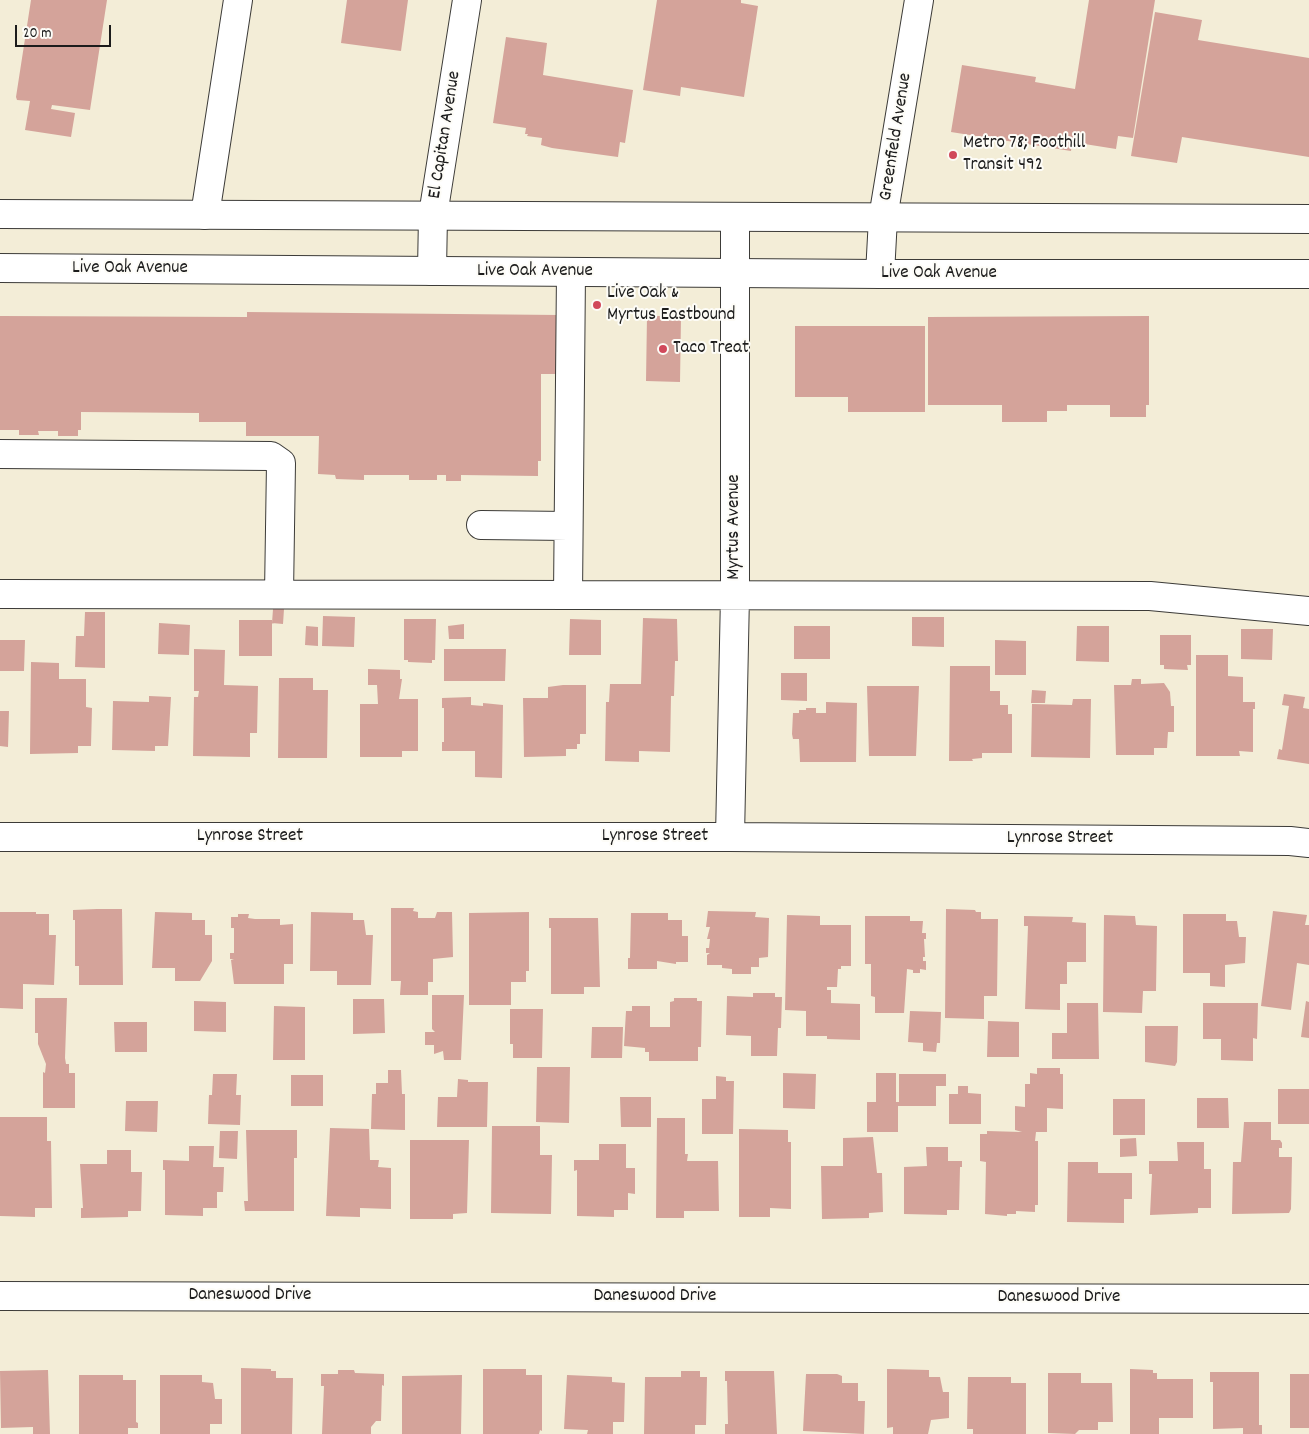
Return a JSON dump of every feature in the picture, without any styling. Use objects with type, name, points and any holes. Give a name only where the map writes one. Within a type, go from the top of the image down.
[{"type":"street","points":[[205,215],[238,0]]},
{"type":"street","name":"El Capitan Avenue","points":[[432,271],[433,215],[467,0]]},
{"type":"street","name":"Greenfield Avenue","points":[[880,274],[883,218],[919,0]]},
{"type":"street","points":[[0,214],[1309,220]]},
{"type":"street","name":"Myrtus Avenue","points":[[730,837],[735,595],[735,217]]},
{"type":"street","name":"Live Oak Avenue","points":[[0,268],[880,274],[1309,274]]},
{"type":"street","points":[[568,594],[571,272]]},
{"type":"street","points":[[0,454],[271,456],[281,463],[279,594]]},
{"type":"street","points":[[481,526],[568,526]]},
{"type":"street","points":[[0,594],[1150,596],[1309,611]]},
{"type":"street","name":"Lynrose Street","points":[[0,837],[730,837],[1280,840],[1309,843]]},
{"type":"street","name":"Daneswood Drive","points":[[0,1296],[1309,1299]]},
{"type":"building","points":[[31,0],[107,0],[90,110],[52,105],[51,109],[75,113],[71,137],[25,130],[30,101],[17,100],[16,97]]},
{"type":"building","points":[[347,0],[408,0],[401,51],[341,43]]},
{"type":"building","points":[[657,0],[741,0],[741,3],[758,6],[744,97],[681,87],[680,96],[643,90]]},
{"type":"building","points":[[1089,0],[1155,0],[1133,138],[1118,136],[1116,149],[1072,142],[1071,151],[951,132],[962,65],[1036,77],[1035,82],[1075,89]]},
{"type":"building","points":[[1155,12],[1202,20],[1198,40],[1309,58],[1309,157],[1182,137],[1177,163],[1131,156]]},
{"type":"building","points":[[506,37],[547,43],[543,75],[633,90],[625,143],[620,142],[618,157],[552,148],[541,145],[542,138],[527,136],[528,134],[525,134],[526,128],[493,123]]},
{"type":"building","points":[[247,312],[559,315],[558,374],[541,374],[541,461],[538,461],[538,476],[461,475],[461,481],[446,481],[446,475],[437,475],[437,480],[409,480],[409,475],[364,475],[364,480],[336,479],[335,475],[318,474],[319,436],[246,436],[246,422],[199,422],[199,413],[81,412],[81,430],[78,430],[78,436],[58,436],[58,431],[38,431],[39,435],[19,435],[19,430],[0,430],[0,316],[247,317]]},
{"type":"building","name":"Taco Treat","points":[[647,316],[681,316],[680,382],[646,381]]},
{"type":"building","points":[[1149,316],[1149,405],[1146,405],[1146,417],[1110,417],[1110,405],[1067,405],[1067,411],[1047,411],[1047,422],[1002,422],[1002,405],[928,405],[928,317]]},
{"type":"building","points":[[795,326],[925,326],[925,412],[848,412],[848,397],[795,397]]},
{"type":"building","points":[[273,609],[284,609],[283,624],[272,623]]},
{"type":"building","points":[[85,612],[105,612],[105,668],[75,667],[76,636],[84,636]]},
{"type":"building","points":[[323,616],[355,617],[354,647],[322,646]]},
{"type":"building","points":[[912,617],[944,617],[944,647],[912,646]]},
{"type":"building","points":[[643,618],[677,619],[678,661],[675,661],[674,696],[671,696],[670,752],[639,751],[639,762],[605,761],[606,702],[609,702],[610,684],[641,684]]},
{"type":"building","points":[[404,619],[436,619],[435,660],[432,660],[432,663],[408,662],[408,660],[404,660]]},
{"type":"building","points":[[570,619],[601,620],[601,655],[569,655]]},
{"type":"building","points":[[239,620],[272,620],[272,656],[239,656]]},
{"type":"building","points":[[159,623],[190,625],[189,655],[158,654]]},
{"type":"building","points":[[464,624],[464,639],[449,639],[448,626]]},
{"type":"building","points":[[306,626],[318,627],[318,646],[305,645]]},
{"type":"building","points":[[794,626],[830,626],[830,659],[794,659]]},
{"type":"building","points":[[1077,626],[1109,626],[1109,662],[1076,661]]},
{"type":"building","points":[[1241,629],[1273,629],[1272,660],[1241,659]]},
{"type":"building","points":[[1160,635],[1191,635],[1191,665],[1187,665],[1188,670],[1164,669],[1164,665],[1160,665]]},
{"type":"building","points":[[0,640],[25,640],[24,671],[0,671]]},
{"type":"building","points":[[995,640],[1026,641],[1026,675],[995,675]]},
{"type":"building","points":[[194,649],[225,650],[224,685],[258,686],[257,733],[250,733],[250,757],[193,756],[194,697],[198,697],[199,691],[194,691]]},
{"type":"building","points":[[444,649],[506,649],[505,681],[444,681]]},
{"type":"building","points":[[1196,655],[1228,655],[1228,676],[1243,677],[1243,702],[1255,702],[1255,709],[1253,709],[1253,752],[1239,751],[1240,756],[1196,756]]},
{"type":"building","points":[[31,662],[59,663],[59,679],[86,679],[86,707],[92,708],[91,746],[78,746],[78,753],[30,754]]},
{"type":"building","points":[[950,666],[990,666],[990,691],[1000,691],[1000,705],[1008,705],[1008,714],[1012,714],[1012,753],[982,753],[982,758],[972,759],[973,761],[949,761]]},
{"type":"building","points":[[368,669],[400,670],[400,679],[402,679],[399,699],[418,699],[418,751],[402,751],[402,757],[360,757],[360,704],[378,704],[377,685],[368,685]]},
{"type":"building","points":[[781,673],[807,673],[807,701],[781,700]]},
{"type":"building","points":[[279,678],[313,678],[313,690],[328,690],[327,758],[278,758]]},
{"type":"building","points":[[1132,679],[1141,679],[1141,684],[1164,683],[1170,692],[1171,706],[1174,706],[1174,732],[1168,732],[1167,748],[1154,748],[1154,755],[1116,755],[1114,685],[1131,685]]},
{"type":"building","points":[[586,685],[586,734],[580,734],[580,744],[577,744],[577,749],[566,749],[566,756],[524,757],[523,698],[548,698],[548,687]]},
{"type":"building","points":[[867,686],[919,686],[916,756],[869,756]]},
{"type":"building","points":[[1032,690],[1046,691],[1045,703],[1031,703]]},
{"type":"building","points":[[1284,694],[1305,697],[1303,708],[1309,709],[1309,764],[1277,759],[1279,749],[1282,750],[1289,706],[1282,705]]},
{"type":"building","points":[[149,696],[171,697],[168,746],[155,746],[155,751],[112,750],[113,701],[149,702]]},
{"type":"building","points":[[471,697],[471,705],[483,706],[483,703],[503,705],[502,778],[475,777],[475,751],[442,751],[442,742],[444,742],[444,708],[442,708],[442,698]]},
{"type":"building","points":[[1073,699],[1091,699],[1090,758],[1031,757],[1032,704],[1072,705]]},
{"type":"building","points":[[826,702],[857,703],[856,762],[800,762],[799,739],[793,739],[792,734],[793,713],[799,713],[799,710],[806,710],[806,708],[816,708],[816,713],[826,713]]},
{"type":"building","points":[[0,711],[9,711],[8,747],[0,746]]},
{"type":"building","points":[[391,908],[414,908],[413,911],[418,912],[418,918],[435,918],[437,912],[452,912],[453,957],[433,959],[433,982],[428,982],[428,995],[400,995],[401,981],[391,981]]},
{"type":"building","points":[[122,909],[123,985],[79,985],[79,966],[75,966],[75,920],[73,920],[73,910]]},
{"type":"building","points":[[946,909],[975,910],[976,912],[981,912],[981,919],[998,919],[997,996],[984,996],[984,1019],[945,1018]]},
{"type":"building","points":[[708,911],[756,912],[755,917],[769,918],[768,957],[759,958],[759,967],[751,967],[751,974],[732,974],[732,969],[722,968],[722,965],[707,965],[707,955],[710,953],[706,953],[706,948],[709,948],[710,939],[707,939],[710,927],[706,927]]},
{"type":"building","points":[[1273,911],[1307,915],[1305,925],[1309,925],[1309,965],[1297,963],[1291,1010],[1261,1006]]},
{"type":"building","points":[[0,912],[49,914],[49,935],[56,935],[54,985],[23,984],[23,1009],[0,1008]]},
{"type":"building","points":[[155,912],[192,913],[192,920],[205,920],[205,935],[212,935],[212,961],[200,981],[175,981],[175,968],[152,968]]},
{"type":"building","points":[[311,912],[353,913],[353,920],[364,920],[366,935],[373,935],[371,985],[337,985],[337,971],[310,971]]},
{"type":"building","points":[[529,912],[529,971],[526,971],[526,982],[511,982],[511,1005],[469,1005],[469,913]]},
{"type":"building","points":[[631,913],[668,913],[668,920],[682,920],[682,936],[688,936],[688,962],[676,962],[676,964],[657,961],[657,969],[628,969]]},
{"type":"building","points":[[238,914],[249,914],[248,918],[255,919],[280,919],[280,925],[293,924],[293,964],[284,964],[284,984],[234,984],[231,960],[234,959],[230,959],[230,953],[234,953],[234,928],[231,928],[231,917],[238,917]]},
{"type":"building","points":[[1183,914],[1226,914],[1226,921],[1237,921],[1239,937],[1246,937],[1245,963],[1225,965],[1225,987],[1210,986],[1210,973],[1183,973]]},
{"type":"building","points":[[787,915],[820,916],[820,925],[851,925],[851,966],[841,966],[841,969],[838,969],[837,987],[827,987],[827,990],[831,990],[831,1003],[860,1004],[860,1040],[827,1039],[827,1036],[806,1036],[806,1011],[785,1010]]},
{"type":"building","points":[[1104,915],[1135,916],[1136,925],[1157,926],[1156,991],[1143,991],[1142,1013],[1103,1012]]},
{"type":"building","points":[[865,916],[910,916],[910,921],[923,921],[922,933],[926,933],[926,939],[924,939],[925,957],[923,957],[923,961],[926,961],[926,970],[920,969],[920,973],[913,973],[913,970],[907,969],[904,1013],[875,1013],[875,997],[871,996],[871,964],[865,964]]},
{"type":"building","points":[[1024,916],[1073,917],[1072,922],[1086,923],[1086,962],[1067,962],[1067,984],[1060,984],[1060,1010],[1025,1009],[1028,926],[1024,926]]},
{"type":"building","points":[[549,918],[598,918],[600,987],[584,987],[584,994],[551,994],[551,928],[549,928]]},
{"type":"building","points":[[753,993],[775,993],[775,997],[782,997],[781,1028],[778,1028],[777,1056],[751,1056],[751,1036],[726,1035],[727,996],[753,997]]},
{"type":"building","points":[[432,995],[464,995],[461,1060],[444,1060],[443,1051],[434,1054],[434,1045],[425,1045],[425,1032],[435,1032],[432,1029]]},
{"type":"building","points":[[35,998],[67,998],[65,1058],[66,1064],[69,1064],[69,1073],[75,1073],[75,1108],[43,1108],[43,1072],[45,1073],[46,1064],[38,1044],[38,1033],[35,1033]]},
{"type":"building","points":[[674,998],[697,998],[697,1001],[702,1001],[701,1047],[698,1047],[698,1061],[649,1061],[649,1052],[645,1052],[645,1048],[624,1046],[626,1011],[632,1011],[632,1006],[650,1006],[650,1027],[670,1027],[670,1002],[674,1001]]},
{"type":"building","points":[[353,999],[384,999],[385,1033],[353,1034]]},
{"type":"building","points":[[194,1001],[226,1002],[226,1032],[194,1031]]},
{"type":"building","points":[[1306,1001],[1309,1002],[1309,1038],[1301,1037]]},
{"type":"building","points":[[1067,1003],[1098,1003],[1099,1059],[1052,1059],[1052,1033],[1067,1033]]},
{"type":"building","points":[[1203,1003],[1258,1003],[1257,1039],[1253,1038],[1253,1061],[1221,1060],[1221,1039],[1203,1039]]},
{"type":"building","points":[[274,1006],[305,1007],[305,1060],[273,1060]]},
{"type":"building","points":[[510,1009],[543,1009],[542,1058],[513,1058],[513,1044],[510,1044]]},
{"type":"building","points":[[910,1011],[941,1012],[940,1043],[937,1043],[936,1052],[923,1051],[923,1043],[908,1042]]},
{"type":"building","points":[[988,1021],[1019,1022],[1019,1057],[987,1057]]},
{"type":"building","points":[[114,1022],[147,1022],[147,1052],[115,1052]]},
{"type":"building","points":[[1145,1026],[1178,1026],[1177,1062],[1175,1066],[1145,1062]]},
{"type":"building","points":[[592,1027],[623,1027],[622,1058],[591,1058]]},
{"type":"building","points":[[537,1067],[570,1067],[569,1123],[536,1122]]},
{"type":"building","points":[[1037,1068],[1060,1068],[1060,1074],[1063,1074],[1063,1109],[1047,1108],[1047,1132],[1036,1132],[1035,1141],[1038,1141],[1038,1205],[1035,1205],[1035,1212],[1016,1211],[1016,1214],[1007,1214],[1007,1216],[985,1214],[986,1162],[980,1161],[980,1134],[987,1134],[987,1131],[1022,1132],[1015,1130],[1015,1106],[1025,1107],[1025,1084],[1030,1084],[1030,1073],[1037,1074]]},
{"type":"building","points":[[388,1070],[401,1070],[402,1094],[405,1094],[405,1130],[371,1129],[372,1094],[376,1094],[376,1083],[388,1083]]},
{"type":"building","points":[[783,1073],[816,1074],[815,1109],[783,1108]]},
{"type":"building","points":[[876,1073],[896,1073],[896,1102],[899,1102],[899,1074],[946,1074],[946,1086],[936,1086],[936,1106],[898,1106],[898,1132],[867,1132],[867,1102],[876,1102]]},
{"type":"building","points":[[213,1074],[237,1074],[236,1095],[241,1095],[240,1125],[208,1124],[209,1095],[212,1095]]},
{"type":"building","points":[[291,1075],[323,1075],[323,1106],[291,1106]]},
{"type":"building","points":[[716,1076],[726,1077],[726,1081],[734,1081],[733,1134],[702,1134],[702,1099],[716,1099]]},
{"type":"building","points":[[458,1079],[468,1080],[468,1082],[488,1082],[487,1127],[437,1127],[438,1097],[457,1097]]},
{"type":"building","points":[[958,1086],[968,1086],[968,1093],[981,1094],[981,1124],[949,1124],[949,1094],[958,1094]]},
{"type":"building","points":[[1278,1089],[1309,1089],[1309,1124],[1278,1124]]},
{"type":"building","points":[[620,1097],[651,1097],[651,1127],[621,1127]]},
{"type":"building","points":[[1197,1098],[1228,1098],[1229,1128],[1197,1128]]},
{"type":"building","points":[[1113,1099],[1145,1099],[1145,1135],[1113,1135]]},
{"type":"building","points":[[126,1101],[158,1101],[157,1132],[125,1131]]},
{"type":"building","points":[[0,1117],[47,1117],[47,1141],[51,1141],[52,1208],[35,1208],[35,1217],[0,1216]]},
{"type":"building","points":[[657,1118],[685,1118],[685,1154],[688,1154],[687,1161],[718,1161],[719,1211],[684,1211],[684,1218],[656,1218]]},
{"type":"building","points":[[1244,1122],[1271,1122],[1271,1140],[1280,1140],[1282,1143],[1282,1148],[1279,1148],[1279,1157],[1292,1157],[1291,1209],[1289,1213],[1232,1214],[1233,1162],[1241,1162]]},
{"type":"building","points":[[492,1126],[540,1126],[540,1155],[552,1155],[551,1214],[491,1213]]},
{"type":"building","points":[[330,1128],[369,1129],[370,1160],[379,1160],[378,1167],[391,1168],[391,1209],[360,1208],[360,1217],[326,1216]]},
{"type":"building","points":[[739,1129],[788,1130],[788,1142],[791,1142],[791,1209],[770,1208],[770,1217],[739,1217]]},
{"type":"building","points":[[246,1130],[297,1130],[297,1158],[294,1158],[294,1211],[245,1211],[244,1201],[248,1201]]},
{"type":"building","points":[[220,1131],[238,1131],[237,1159],[219,1158]]},
{"type":"building","points":[[873,1137],[877,1173],[882,1173],[883,1212],[869,1213],[869,1218],[822,1219],[821,1166],[843,1166],[843,1138]]},
{"type":"building","points":[[1136,1138],[1137,1156],[1120,1157],[1120,1139]]},
{"type":"building","points":[[410,1140],[469,1140],[467,1213],[453,1214],[453,1219],[410,1219]]},
{"type":"building","points":[[1177,1142],[1204,1142],[1204,1169],[1211,1169],[1211,1208],[1198,1208],[1198,1213],[1150,1215],[1152,1174],[1149,1174],[1149,1161],[1178,1161]]},
{"type":"building","points":[[599,1144],[626,1144],[626,1168],[635,1168],[635,1194],[628,1193],[628,1210],[614,1210],[614,1217],[577,1216],[577,1170],[574,1171],[574,1160],[599,1160]]},
{"type":"building","points":[[189,1146],[214,1146],[213,1167],[224,1167],[223,1192],[217,1192],[217,1208],[203,1208],[203,1216],[165,1215],[165,1170],[163,1170],[163,1160],[189,1161]]},
{"type":"building","points":[[926,1147],[948,1147],[948,1161],[962,1161],[962,1167],[960,1167],[959,1210],[947,1210],[947,1215],[904,1214],[904,1167],[927,1166]]},
{"type":"building","points":[[107,1150],[131,1150],[131,1172],[142,1172],[141,1211],[128,1211],[128,1217],[81,1218],[81,1208],[83,1208],[80,1164],[107,1164]]},
{"type":"building","points":[[1068,1162],[1098,1162],[1098,1173],[1132,1173],[1132,1199],[1124,1199],[1124,1223],[1067,1222]]},
{"type":"building","points":[[241,1368],[271,1369],[271,1371],[276,1371],[276,1378],[293,1378],[292,1434],[241,1434]]},
{"type":"building","points":[[483,1369],[526,1369],[526,1375],[542,1375],[542,1431],[540,1430],[539,1434],[483,1434]]},
{"type":"building","points":[[887,1369],[929,1370],[929,1377],[940,1377],[943,1392],[949,1392],[949,1418],[931,1420],[928,1434],[893,1434],[893,1427],[887,1428]]},
{"type":"building","points":[[1130,1369],[1153,1370],[1153,1373],[1157,1373],[1157,1379],[1193,1379],[1193,1418],[1159,1418],[1159,1434],[1130,1434]]},
{"type":"building","points":[[48,1370],[50,1434],[33,1434],[33,1427],[1,1428],[0,1371]]},
{"type":"building","points":[[338,1370],[354,1370],[355,1373],[384,1374],[381,1421],[376,1421],[371,1427],[371,1434],[322,1434],[324,1386],[321,1386],[321,1374],[338,1374]]},
{"type":"building","points":[[681,1371],[700,1371],[700,1377],[707,1377],[706,1425],[695,1425],[695,1434],[644,1434],[645,1377],[681,1377]]},
{"type":"building","points":[[725,1371],[774,1371],[777,1434],[725,1434],[725,1424],[728,1424]]},
{"type":"building","points":[[1210,1372],[1259,1372],[1259,1425],[1262,1425],[1262,1434],[1243,1434],[1243,1428],[1213,1429],[1213,1382],[1210,1382]]},
{"type":"building","points":[[1048,1373],[1081,1373],[1081,1383],[1112,1383],[1113,1422],[1098,1422],[1098,1430],[1079,1430],[1075,1434],[1048,1433]]},
{"type":"building","points":[[806,1374],[837,1374],[842,1376],[842,1383],[858,1383],[858,1401],[865,1401],[864,1434],[803,1431]]},
{"type":"building","points":[[1290,1374],[1309,1374],[1309,1428],[1290,1428]]},
{"type":"building","points":[[79,1375],[123,1375],[123,1380],[136,1380],[136,1422],[138,1423],[138,1428],[128,1428],[128,1434],[79,1434]]},
{"type":"building","points":[[160,1375],[202,1375],[202,1382],[213,1383],[215,1399],[222,1399],[222,1424],[210,1424],[210,1434],[160,1434]]},
{"type":"building","points":[[462,1375],[461,1434],[402,1434],[402,1376]]},
{"type":"building","points":[[567,1375],[612,1377],[612,1382],[625,1383],[624,1422],[613,1422],[613,1434],[587,1434],[588,1430],[564,1429]]},
{"type":"building","points":[[968,1377],[1011,1377],[1011,1383],[1026,1383],[1026,1434],[973,1434],[973,1429],[967,1429]]},
{"type":"place","name":"Metro 78; Foothill Transit 492","points":[[953,155]]},
{"type":"place","name":"Live Oak & Myrtus Eastbound","points":[[597,305]]},
{"type":"place","name":"Taco Treat","points":[[663,349]]}]
